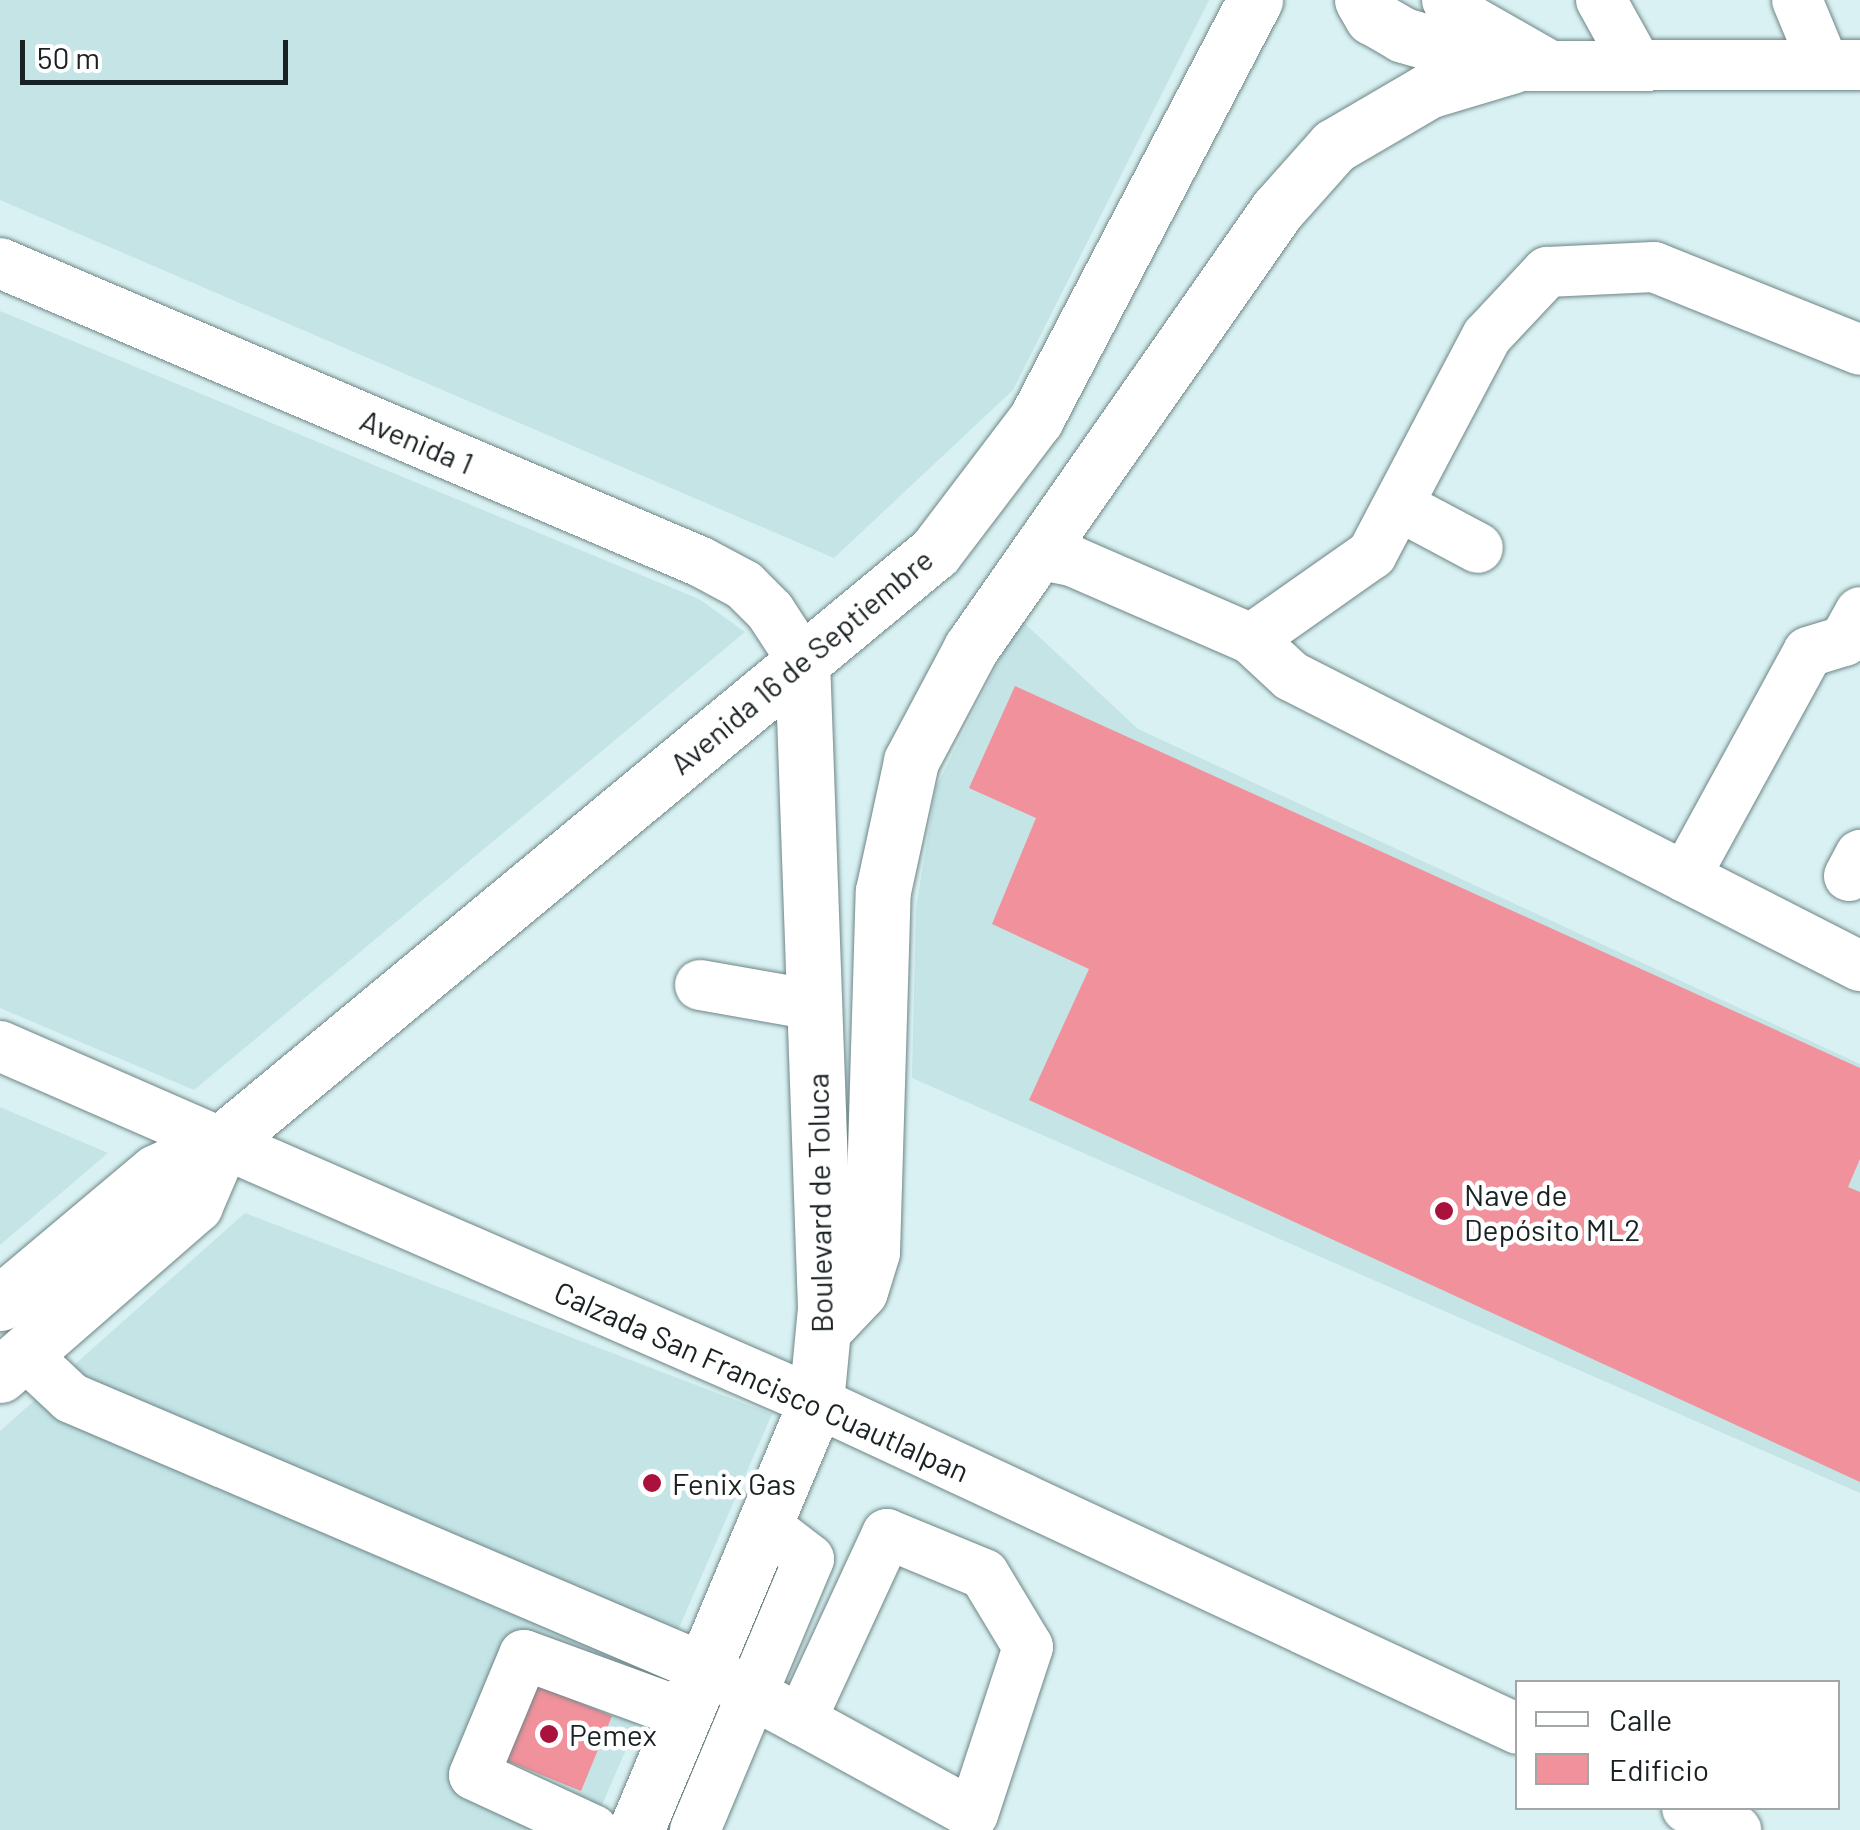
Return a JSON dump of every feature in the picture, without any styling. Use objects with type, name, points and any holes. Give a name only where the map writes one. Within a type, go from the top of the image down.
[{"type":"main road","name":"Avenida 16 de Septiembre","points":[[0,1302],[156,1172],[222,1142],[935,552],[1036,419],[1256,0]]},
{"type":"main road","points":[[1362,0],[1372,17],[1402,35],[1530,66]]},
{"type":"main road","points":[[824,1330],[860,1291],[872,1252],[882,891],[911,761],[971,648],[1041,556],[1277,210],[1334,146],[1428,92],[1530,66]]},
{"type":"main road","points":[[935,552],[1041,556]]},
{"type":"main road","name":"Boulevard de Toluca","points":[[636,1830],[816,1402],[824,1330],[802,660]]},
{"type":"main road","name":"Avenida 16 de Septiembre","points":[[12,1365],[195,1206],[222,1142]]},
{"type":"street","points":[[1447,0],[1454,11],[1530,66],[1842,65]]},
{"type":"street","points":[[1601,0],[1637,66]]},
{"type":"street","points":[[1796,0],[1842,65]]},
{"type":"street","name":"Avenida 1","points":[[0,263],[701,562],[744,585],[770,611],[802,660]]},
{"type":"street","points":[[1251,639],[1372,554],[1401,507],[1487,336],[1547,272],[1654,267],[1860,350]]},
{"type":"street","points":[[1401,507],[1478,548]]},
{"type":"street","points":[[1041,556],[1072,561],[1251,639],[1291,676],[1860,966]]},
{"type":"street","points":[[1685,877],[1808,652],[1855,634]]},
{"type":"street","points":[[700,985],[814,1005]]},
{"type":"street","name":"Calzada San Francisco Cuautlalpan","points":[[0,1046],[816,1402],[1515,1727]]},
{"type":"street","points":[[12,1365],[71,1398],[695,1691]]},
{"type":"street","points":[[695,1830],[809,1560],[766,1526]]},
{"type":"street","points":[[592,1830],[474,1775],[524,1655],[695,1691],[754,1692],[800,1720],[974,1814],[1028,1646],[984,1574],[887,1534],[800,1720]]},
{"type":"street","points":[[1691,1810],[1736,1830]]},
{"type":"shaded area","points":[[0,0],[1209,0],[1013,390],[834,558],[0,200]]},
{"type":"shaded area","points":[[0,311],[699,599],[745,632],[194,1090],[0,1008]]},
{"type":"shaded area","points":[[1020,619],[1138,729],[1860,1064],[1860,1493],[912,1078],[916,908],[936,787]]},
{"type":"shaded area","points":[[0,1107],[108,1153],[0,1245]]},
{"type":"shaded area","points":[[245,1213],[772,1414],[591,1830],[0,1830],[0,1431]]},
{"type":"building","points":[[1015,686],[1860,1068],[1860,1159],[1848,1187],[1860,1192],[1860,1482],[1029,1100],[1089,969],[992,924],[1036,818],[969,788]]},
{"type":"building","name":"Pemex","points":[[518,1677],[612,1716],[581,1791],[487,1753]]},
{"type":"place","name":"Nave de Depósito ML2","points":[[1444,1211]]},
{"type":"place","name":"Fenix Gas","points":[[652,1483]]},
{"type":"place","name":"Pemex","points":[[549,1734]]}]
